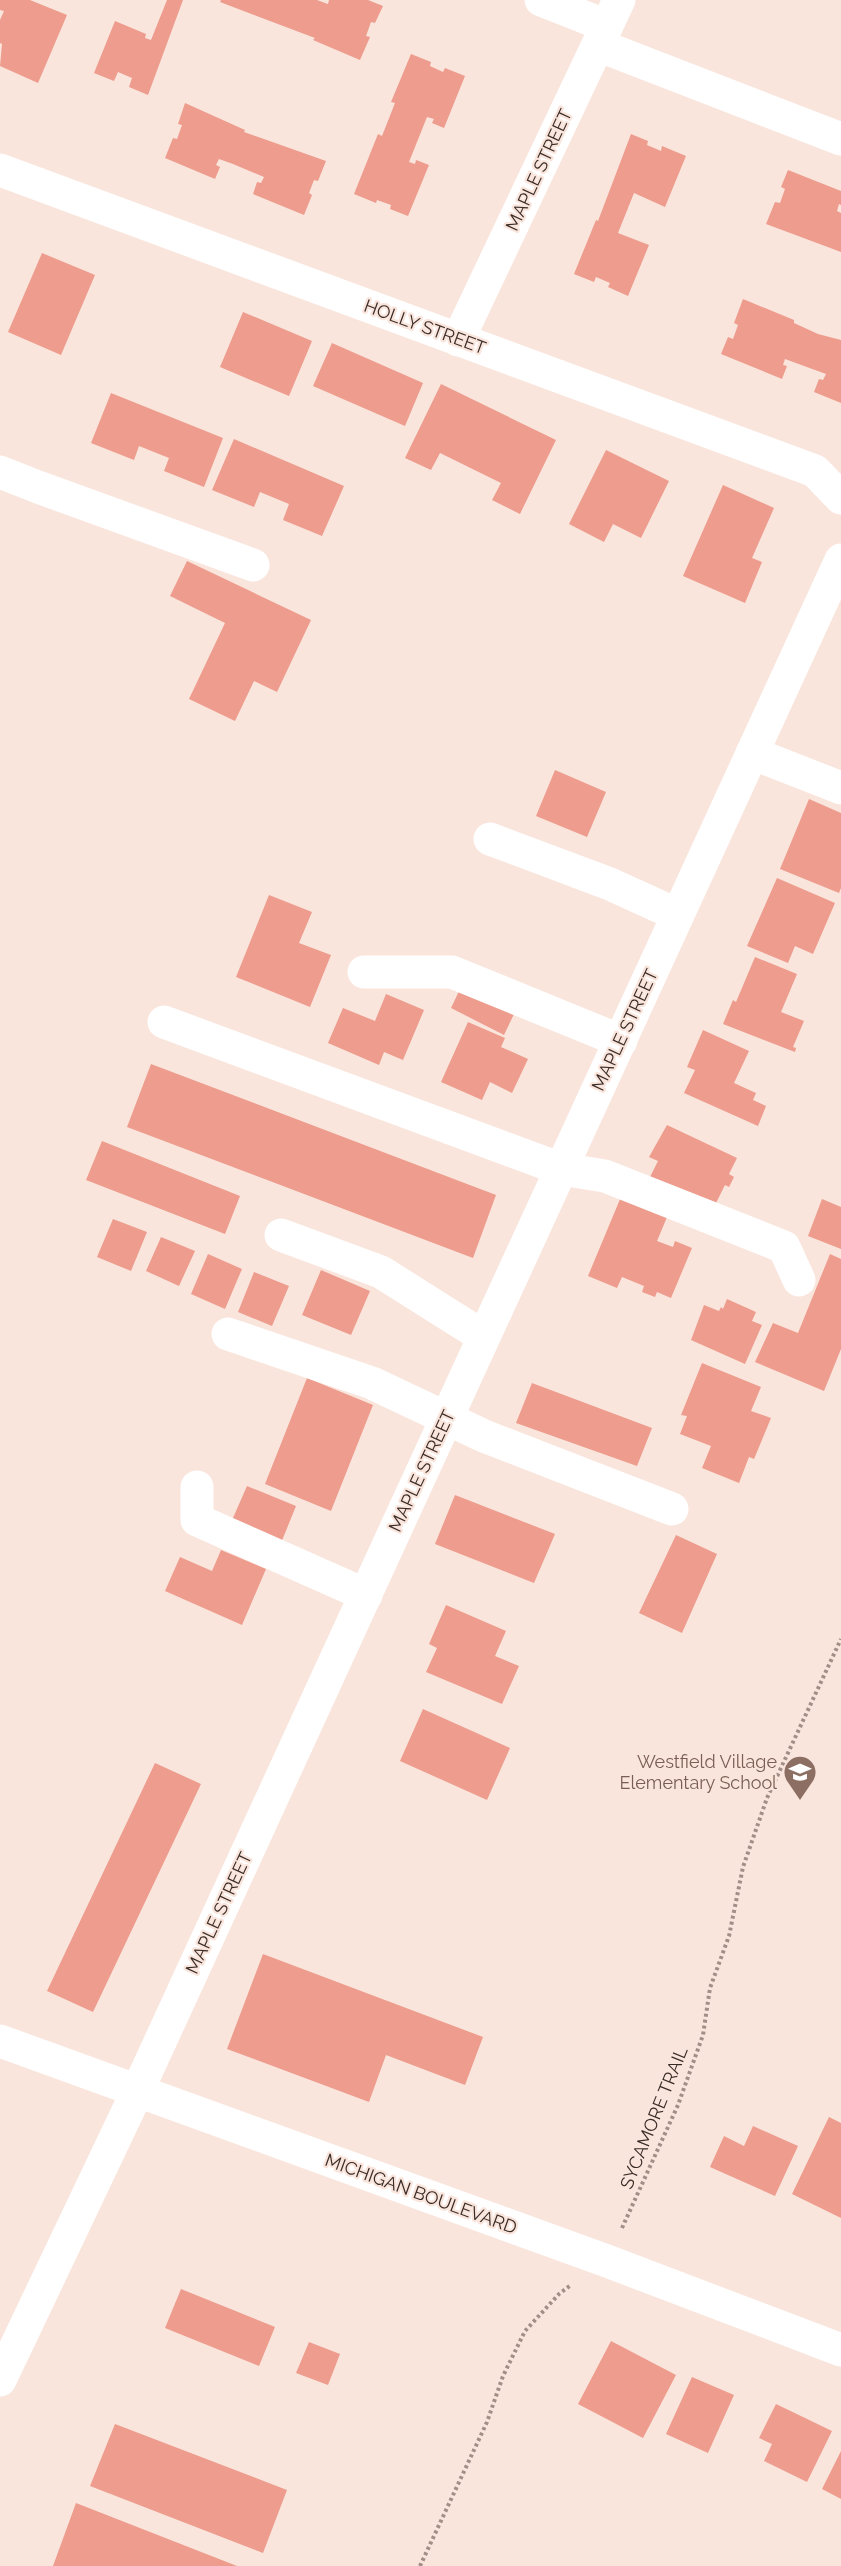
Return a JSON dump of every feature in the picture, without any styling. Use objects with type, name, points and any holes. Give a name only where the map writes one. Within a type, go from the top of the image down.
[{"type":"street","points":[[541,0],[608,24],[841,139]]},
{"type":"street","name":"MAPLE STREET","points":[[458,340],[608,24]]},
{"type":"street","name":"HOLLY STREET","points":[[2,174],[815,471],[841,498]]},
{"type":"street","points":[[0,471],[253,565]]},
{"type":"street","name":"MAPLE STREET","points":[[0,2380],[137,2092],[841,560]]},
{"type":"street","points":[[752,753],[841,788]]},
{"type":"street","points":[[490,839],[610,884],[678,915]]},
{"type":"street","points":[[364,972],[452,972],[621,1041]]},
{"type":"street","points":[[164,1022],[561,1169],[605,1176],[784,1246],[799,1280]]},
{"type":"street","points":[[281,1235],[381,1272],[484,1337]]},
{"type":"street","points":[[228,1334],[372,1383],[484,1436],[672,1509]]},
{"type":"street","points":[[197,1487],[197,1520],[366,1595]]},
{"type":"street","name":"MICHIGAN BOULEVARD","points":[[0,2041],[607,2261],[841,2350]]},
{"type":"path","name":"SYCAMORE TRAIL","points":[[607,2261],[678,2105],[699,2045],[710,1988],[729,1936],[743,1866],[767,1797],[841,1639]]},
{"type":"path","points":[[420,2566],[487,2422],[503,2376],[525,2331],[559,2294],[607,2261]]},
{"type":"building","points":[[0,0],[30,0],[67,15],[38,83],[0,66],[2,44],[0,43],[0,20],[4,11],[0,10]]},
{"type":"building","points":[[167,0],[183,0],[148,95],[129,87],[132,78],[118,72],[114,81],[94,73],[115,21],[146,34],[145,38],[151,40]]},
{"type":"building","points":[[221,0],[317,0],[328,4],[329,0],[368,0],[383,6],[375,23],[371,22],[366,36],[370,37],[360,60],[313,40],[315,38],[220,2]]},
{"type":"building","points":[[411,54],[431,62],[430,66],[443,72],[445,68],[465,76],[444,128],[432,123],[434,119],[427,117],[409,162],[415,164],[416,160],[429,165],[408,216],[390,209],[391,205],[377,200],[376,203],[354,194],[378,134],[382,136],[395,103],[391,102]]},
{"type":"building","points":[[185,103],[245,130],[244,132],[326,161],[318,181],[314,180],[309,193],[312,195],[304,215],[253,194],[257,182],[261,183],[264,177],[233,164],[219,159],[216,165],[220,167],[215,179],[165,158],[173,138],[177,139],[182,125],[178,124]]},
{"type":"building","points":[[631,134],[648,141],[647,145],[661,151],[662,146],[686,156],[665,207],[634,193],[618,233],[649,245],[628,296],[608,287],[610,283],[596,277],[594,282],[574,274],[596,220],[598,221]]},
{"type":"building","points":[[788,170],[841,191],[841,205],[839,204],[837,211],[841,213],[841,252],[766,224],[775,202],[780,203],[785,189],[781,187]]},
{"type":"building","points":[[42,253],[95,275],[61,355],[8,332]]},
{"type":"building","points":[[743,299],[794,320],[794,323],[818,334],[841,340],[841,403],[814,392],[819,379],[823,380],[826,374],[785,359],[783,365],[787,366],[782,379],[721,354],[728,337],[733,339],[738,325],[734,323]]},
{"type":"building","points":[[243,312],[312,341],[289,396],[220,367]]},
{"type":"building","points":[[332,343],[423,383],[405,426],[313,386]]},
{"type":"building","points":[[441,384],[556,440],[520,514],[492,500],[501,483],[440,453],[431,470],[405,458]]},
{"type":"building","points":[[111,393],[223,438],[204,487],[164,471],[169,458],[139,446],[134,460],[91,443]]},
{"type":"building","points":[[234,439],[344,486],[322,536],[283,520],[289,504],[260,492],[254,507],[212,490]]},
{"type":"building","points":[[606,450],[669,481],[641,538],[613,524],[604,542],[569,524]]},
{"type":"building","points":[[723,485],[774,508],[752,558],[762,562],[745,603],[683,576]]},
{"type":"building","points":[[187,561],[311,620],[277,692],[254,681],[235,721],[189,699],[225,623],[170,596]]},
{"type":"building","points":[[555,770],[606,792],[587,837],[536,816]]},
{"type":"building","points":[[809,799],[841,813],[841,888],[839,893],[780,869]]},
{"type":"building","points":[[777,878],[835,903],[813,954],[795,946],[788,963],[747,946]]},
{"type":"building","points":[[269,895],[312,912],[299,943],[331,955],[310,1007],[236,977]]},
{"type":"building","points":[[755,957],[797,974],[781,1012],[804,1021],[793,1047],[796,1048],[795,1052],[723,1024],[733,1000],[736,1002]]},
{"type":"building","points":[[461,987],[514,1014],[504,1035],[451,1008]]},
{"type":"building","points":[[386,994],[424,1010],[403,1060],[384,1052],[379,1065],[328,1043],[343,1008],[375,1021]]},
{"type":"building","points":[[468,1022],[505,1038],[501,1047],[528,1059],[512,1093],[490,1082],[482,1100],[441,1082]]},
{"type":"building","points":[[703,1030],[749,1051],[734,1083],[756,1093],[753,1100],[766,1106],[758,1126],[684,1093],[695,1070],[687,1067]]},
{"type":"building","points":[[151,1064],[496,1195],[473,1258],[127,1127]]},
{"type":"building","points":[[667,1125],[737,1158],[729,1174],[734,1177],[729,1187],[725,1185],[715,1205],[650,1177],[658,1161],[649,1157]]},
{"type":"building","points":[[102,1141],[240,1196],[225,1234],[86,1180]]},
{"type":"building","points":[[623,1192],[670,1210],[657,1241],[673,1247],[675,1241],[692,1248],[671,1298],[657,1292],[655,1297],[642,1292],[644,1286],[622,1277],[617,1288],[588,1276]]},
{"type":"building","points":[[822,1199],[841,1207],[841,1249],[808,1236]]},
{"type":"building","points":[[113,1219],[147,1232],[131,1271],[97,1257]]},
{"type":"building","points":[[161,1237],[195,1251],[179,1286],[146,1271]]},
{"type":"building","points":[[208,1254],[242,1269],[225,1309],[191,1294]]},
{"type":"building","points":[[830,1254],[841,1259],[841,1349],[824,1391],[755,1362],[773,1323],[798,1333]]},
{"type":"building","points":[[321,1270],[370,1291],[351,1335],[302,1315]]},
{"type":"building","points":[[254,1272],[289,1286],[272,1326],[238,1312]]},
{"type":"building","points":[[727,1299],[756,1312],[752,1321],[762,1325],[745,1364],[691,1340],[704,1305],[719,1311],[721,1307],[723,1309]]},
{"type":"building","points":[[702,1363],[761,1387],[751,1411],[771,1418],[754,1459],[749,1457],[739,1483],[702,1468],[711,1446],[680,1434],[687,1416],[681,1415]]},
{"type":"building","points":[[307,1378],[373,1405],[331,1511],[265,1484]]},
{"type":"building","points":[[532,1383],[652,1428],[637,1466],[516,1423]]},
{"type":"building","points":[[247,1486],[296,1506],[279,1548],[229,1527]]},
{"type":"building","points":[[455,1495],[555,1534],[534,1583],[435,1544]]},
{"type":"building","points":[[676,1535],[717,1554],[682,1633],[639,1613]]},
{"type":"building","points":[[221,1550],[266,1569],[242,1625],[165,1591],[180,1557],[212,1571]]},
{"type":"building","points":[[446,1605],[506,1631],[495,1656],[519,1666],[502,1704],[426,1672],[437,1648],[429,1644]]},
{"type":"building","points":[[423,1709],[510,1748],[487,1800],[400,1761]]},
{"type":"building","points":[[155,1763],[201,1784],[93,2012],[47,1991]]},
{"type":"building","points":[[263,1954],[483,2037],[465,2085],[386,2055],[369,2102],[227,2049]]},
{"type":"building","points":[[829,2117],[841,2123],[841,2218],[792,2194]]},
{"type":"building","points":[[753,2126],[798,2146],[775,2196],[710,2167],[724,2136],[744,2146]]},
{"type":"building","points":[[181,2289],[275,2327],[259,2366],[165,2328]]},
{"type":"building","points":[[611,2341],[676,2375],[643,2438],[578,2404]]},
{"type":"building","points":[[309,2342],[340,2354],[328,2385],[296,2373]]},
{"type":"building","points":[[692,2377],[734,2395],[708,2453],[666,2434]]},
{"type":"building","points":[[776,2404],[832,2431],[807,2482],[764,2461],[772,2444],[759,2438]]},
{"type":"building","points":[[115,2424],[287,2490],[263,2553],[90,2486]]},
{"type":"building","points":[[841,2451],[841,2499],[822,2489]]},
{"type":"building","points":[[76,2503],[237,2566],[53,2566]]},
{"type":"place","name":"Westfield Village Elementary School","points":[[800,1801]]}]
